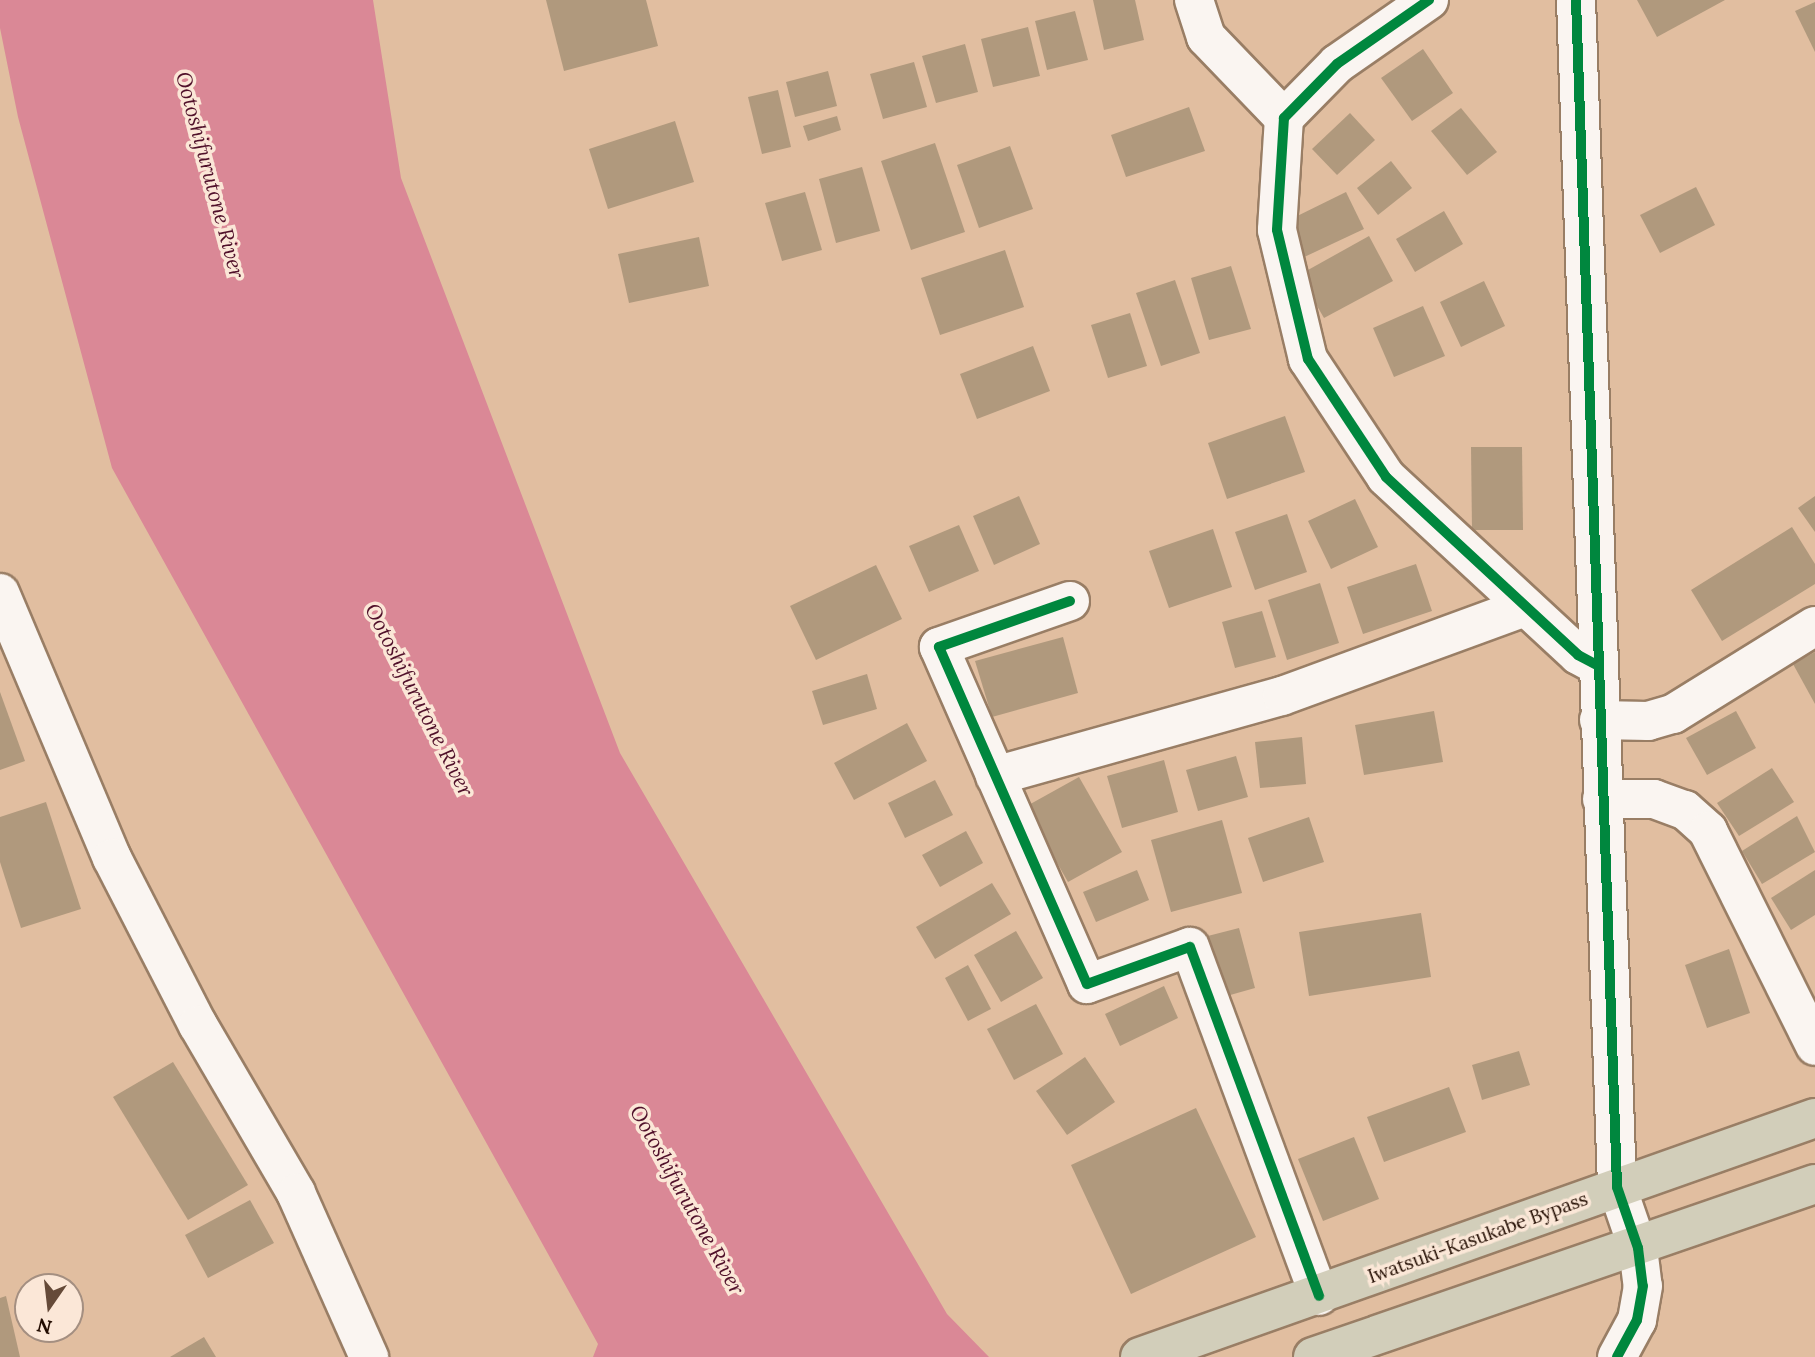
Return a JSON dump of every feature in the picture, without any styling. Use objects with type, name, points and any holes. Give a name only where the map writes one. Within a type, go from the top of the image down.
[{"type":"highway","name":"Iwatsuki-Kasukabe Bypass","points":[[1140,1357],[1319,1296],[1815,1118]]},
{"type":"highway","points":[[1314,1357],[1638,1248],[1815,1184]]},
{"type":"street","points":[[1194,0],[1206,37],[1284,118]]},
{"type":"street","points":[[1429,0],[1337,64],[1284,118],[1277,230],[1308,359],[1386,477],[1578,655],[1597,664]]},
{"type":"street","points":[[1576,0],[1617,1188],[1638,1248],[1643,1286],[1637,1320],[1617,1357]]},
{"type":"street","points":[[0,593],[112,858],[198,1026],[296,1194],[369,1357]]},
{"type":"street","points":[[1069,601],[939,647],[1087,984],[1190,947],[1319,1296]]},
{"type":"street","points":[[995,776],[1282,696],[1525,607]]},
{"type":"street","points":[[1600,720],[1648,720],[1673,714],[1815,626]]},
{"type":"street","points":[[1602,799],[1654,799],[1685,810],[1708,831],[1815,1046]]},
{"type":"water","name":"Ootoshifurutone River","points":[[0,0],[373,0],[401,178],[620,753],[947,1314],[989,1357],[593,1357],[598,1344],[112,468],[18,117],[0,28]]},
{"type":"building","points":[[546,0],[646,0],[658,46],[564,71]]},
{"type":"building","points":[[1093,0],[1135,0],[1144,40],[1104,50]]},
{"type":"building","points":[[1637,0],[1725,0],[1657,37]]},
{"type":"building","points":[[1815,2],[1815,52],[1795,11]]},
{"type":"building","points":[[1075,11],[1088,60],[1047,70],[1035,21]]},
{"type":"building","points":[[1028,27],[1040,76],[993,87],[981,39]]},
{"type":"building","points":[[965,44],[978,92],[936,103],[922,56]]},
{"type":"building","points":[[1423,49],[1453,93],[1412,121],[1381,78]]},
{"type":"building","points":[[914,62],[927,107],[883,119],[870,74]]},
{"type":"building","points":[[828,71],[837,106],[795,117],[786,82]]},
{"type":"building","points":[[778,90],[791,147],[762,154],[748,97]]},
{"type":"building","points":[[1189,107],[1205,151],[1126,177],[1111,135]]},
{"type":"building","points":[[1461,108],[1497,152],[1467,175],[1431,131]]},
{"type":"building","points":[[1350,113],[1375,140],[1337,175],[1312,149]]},
{"type":"building","points":[[837,116],[841,130],[808,141],[803,126]]},
{"type":"building","points":[[675,121],[694,182],[608,209],[589,149]]},
{"type":"building","points":[[935,143],[965,232],[911,250],[881,161]]},
{"type":"building","points":[[1010,146],[1033,209],[979,228],[957,165]]},
{"type":"building","points":[[1391,161],[1412,188],[1378,215],[1357,188]]},
{"type":"building","points":[[862,167],[880,231],[836,243],[819,179]]},
{"type":"building","points":[[1696,187],[1715,225],[1660,253],[1640,215]]},
{"type":"building","points":[[805,192],[822,250],[782,261],[765,203]]},
{"type":"building","points":[[1346,192],[1364,229],[1300,259],[1283,223]]},
{"type":"building","points":[[1444,211],[1463,244],[1415,272],[1396,239]]},
{"type":"building","points":[[1369,236],[1393,281],[1324,318],[1299,275]]},
{"type":"building","points":[[699,237],[709,286],[629,303],[618,254]]},
{"type":"building","points":[[1005,250],[1024,307],[940,335],[921,278]]},
{"type":"building","points":[[1231,266],[1251,329],[1209,340],[1191,278]]},
{"type":"building","points":[[1175,280],[1200,353],[1161,366],[1136,293]]},
{"type":"building","points":[[1484,281],[1505,326],[1461,347],[1440,302]]},
{"type":"building","points":[[1423,306],[1445,356],[1394,377],[1373,328]]},
{"type":"building","points":[[1130,313],[1147,366],[1108,378],[1091,325]]},
{"type":"building","points":[[1033,346],[1050,391],[977,419],[960,374]]},
{"type":"building","points":[[1285,416],[1305,472],[1227,499],[1208,443]]},
{"type":"building","points":[[1471,447],[1522,447],[1523,530],[1472,530]]},
{"type":"building","points":[[1019,496],[1040,544],[994,565],[973,516]]},
{"type":"building","points":[[1815,496],[1815,532],[1798,508]]},
{"type":"building","points":[[1355,499],[1378,547],[1331,569],[1308,521]]},
{"type":"building","points":[[1287,514],[1307,572],[1255,590],[1235,532]]},
{"type":"building","points":[[959,525],[979,571],[929,592],[909,546]]},
{"type":"building","points":[[1792,527],[1815,564],[1815,584],[1722,641],[1691,590]]},
{"type":"building","points":[[1213,529],[1232,587],[1169,608],[1149,551]]},
{"type":"building","points":[[1416,564],[1432,611],[1363,634],[1347,587]]},
{"type":"building","points":[[876,565],[902,619],[816,660],[790,606]]},
{"type":"building","points":[[1320,583],[1339,643],[1287,660],[1268,600]]},
{"type":"building","points":[[1262,611],[1276,657],[1235,668],[1222,622]]},
{"type":"building","points":[[1063,637],[1078,693],[992,717],[975,661]]},
{"type":"building","points":[[1815,652],[1815,704],[1793,664]]},
{"type":"building","points":[[867,674],[877,709],[823,725],[812,691]]},
{"type":"building","points":[[0,692],[25,761],[0,770]]},
{"type":"building","points":[[1434,711],[1443,762],[1364,775],[1355,725]]},
{"type":"building","points":[[1736,711],[1756,748],[1707,775],[1686,738]]},
{"type":"building","points":[[907,723],[927,761],[854,800],[834,763]]},
{"type":"building","points":[[1302,737],[1306,784],[1260,788],[1255,742]]},
{"type":"building","points":[[1236,756],[1248,797],[1198,811],[1186,770]]},
{"type":"building","points":[[1164,760],[1178,812],[1122,828],[1107,776]]},
{"type":"building","points":[[1772,768],[1794,802],[1739,836],[1717,803]]},
{"type":"building","points":[[1079,777],[1122,852],[1068,882],[1025,807]]},
{"type":"building","points":[[935,780],[953,815],[905,838],[888,803]]},
{"type":"building","points":[[46,802],[81,909],[21,928],[0,862],[0,817]]},
{"type":"building","points":[[1797,816],[1815,852],[1762,884],[1742,851]]},
{"type":"building","points":[[1309,817],[1324,862],[1263,882],[1248,838]]},
{"type":"building","points":[[1222,820],[1242,893],[1171,912],[1151,840]]},
{"type":"building","points":[[966,831],[983,863],[940,887],[922,855]]},
{"type":"building","points":[[1137,870],[1149,900],[1096,922],[1083,892]]},
{"type":"building","points":[[1815,870],[1815,915],[1791,930],[1771,898]]},
{"type":"building","points":[[992,883],[1011,914],[935,959],[916,927]]},
{"type":"building","points":[[1421,913],[1431,977],[1309,996],[1299,932]]},
{"type":"building","points":[[1239,928],[1255,988],[1216,999],[1200,938]]},
{"type":"building","points":[[1016,931],[1043,978],[1001,1002],[974,955]]},
{"type":"building","points":[[1729,949],[1750,1013],[1707,1028],[1685,965]]},
{"type":"building","points":[[968,965],[991,1009],[968,1021],[945,978]]},
{"type":"building","points":[[1164,986],[1178,1018],[1120,1046],[1105,1014]]},
{"type":"building","points":[[1036,1004],[1063,1054],[1014,1080],[987,1029]]},
{"type":"building","points":[[1519,1051],[1530,1085],[1482,1100],[1472,1065]]},
{"type":"building","points":[[1085,1057],[1115,1102],[1067,1135],[1036,1091]]},
{"type":"building","points":[[173,1062],[248,1185],[188,1220],[113,1097]]},
{"type":"building","points":[[1449,1087],[1466,1132],[1384,1162],[1367,1117]]},
{"type":"building","points":[[1196,1108],[1256,1237],[1131,1294],[1071,1165]]},
{"type":"building","points":[[1354,1137],[1379,1199],[1323,1221],[1298,1159]]},
{"type":"building","points":[[250,1200],[274,1243],[208,1278],[185,1235]]},
{"type":"building","points":[[6,1296],[14,1343],[17,1343],[20,1357],[0,1357],[0,1298]]},
{"type":"building","points":[[204,1337],[216,1357],[170,1357]]},
{"type":"cycle path","points":[[1429,0],[1337,64],[1284,118],[1277,230],[1308,359],[1386,477],[1578,655],[1597,665]]},
{"type":"cycle path","points":[[1576,0],[1617,1187],[1638,1248],[1643,1286],[1637,1320],[1617,1357]]},
{"type":"cycle path","points":[[1070,601],[939,647],[1087,984],[1190,947],[1319,1296]]}]
